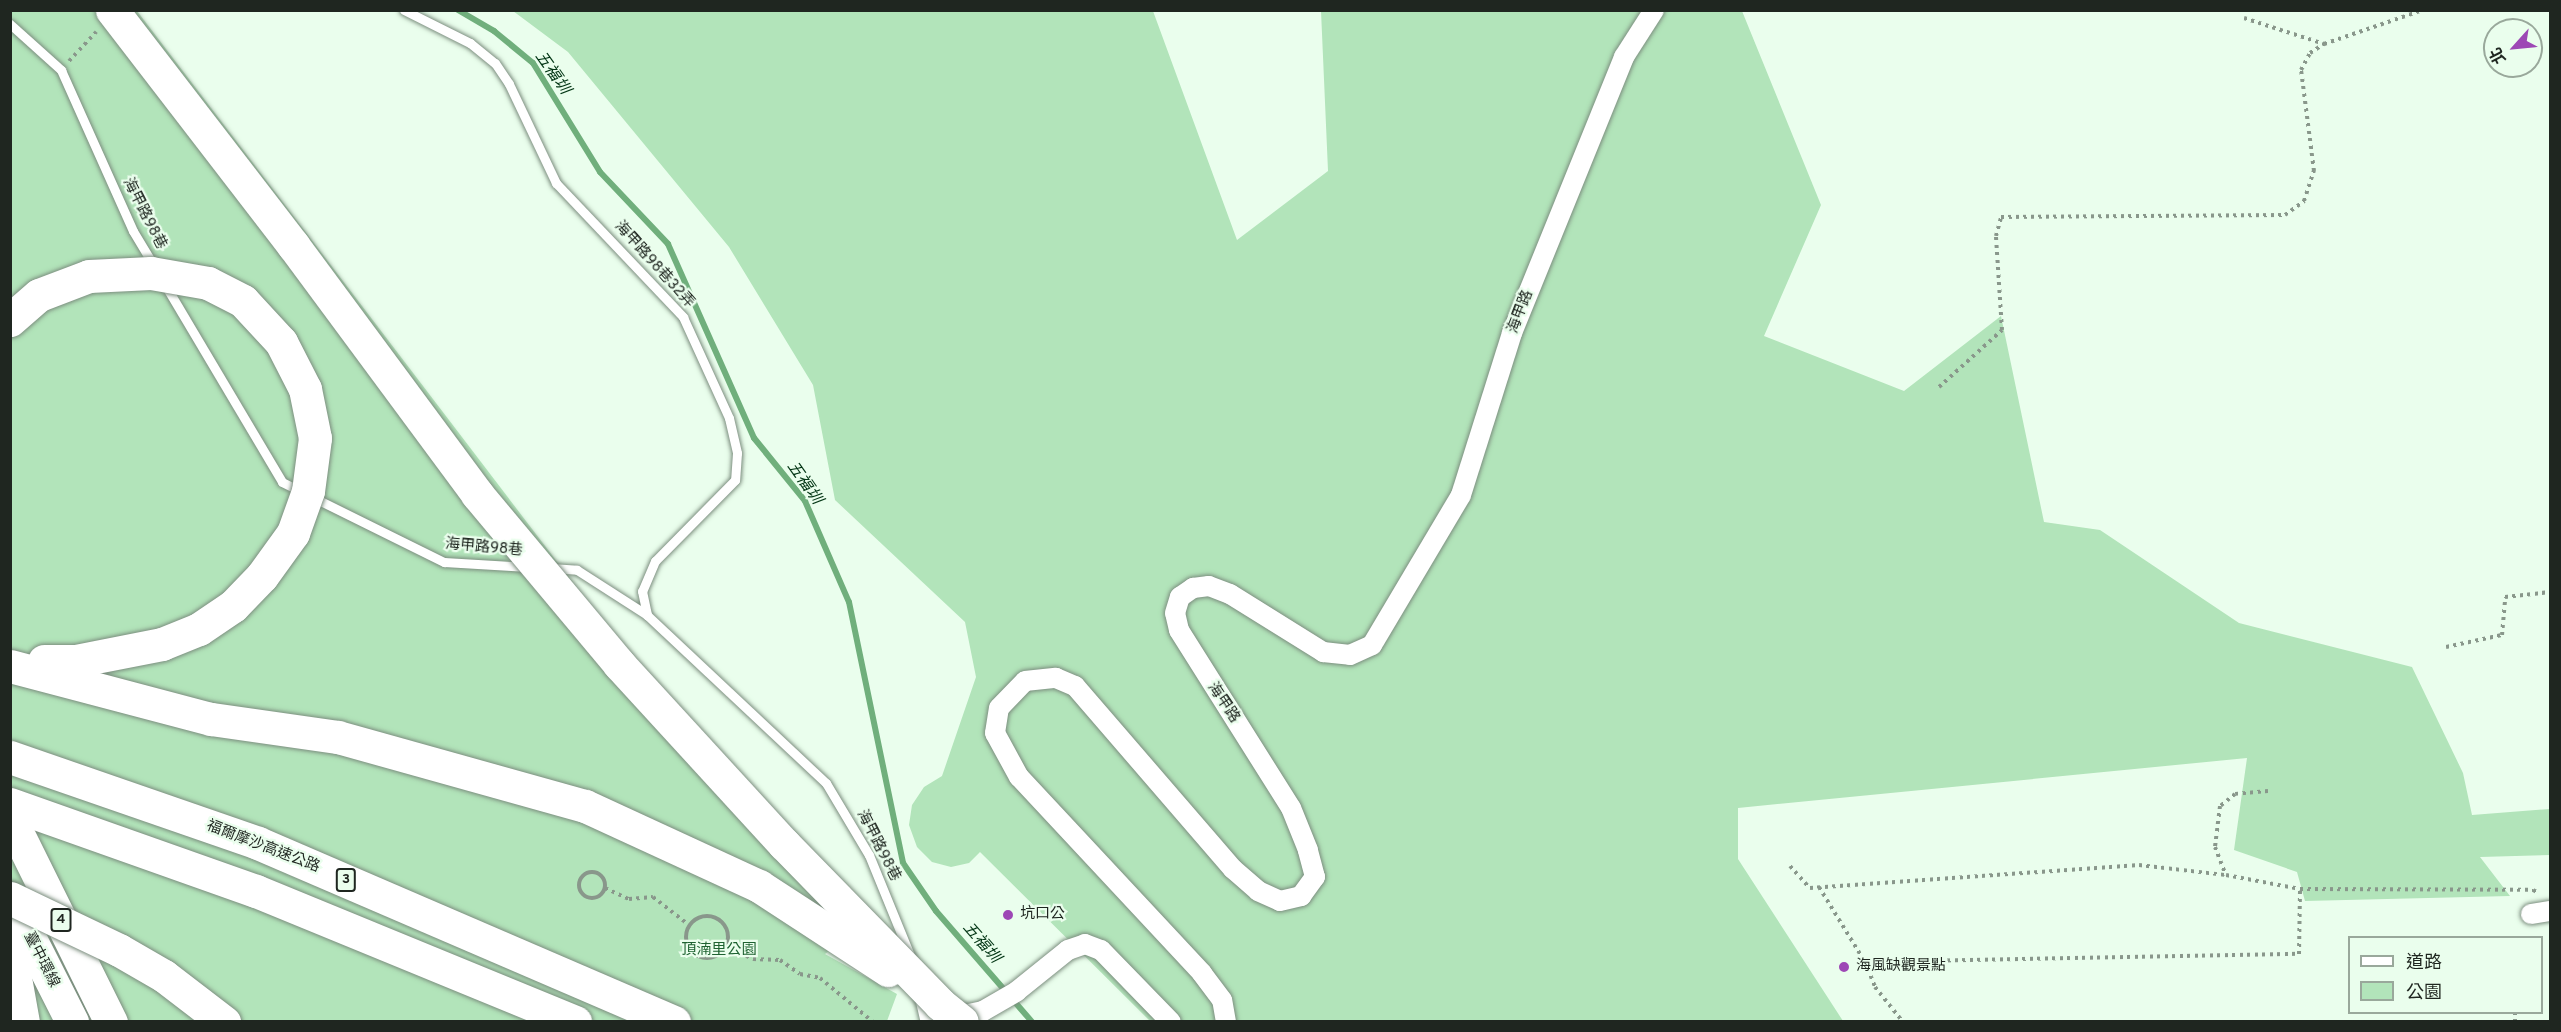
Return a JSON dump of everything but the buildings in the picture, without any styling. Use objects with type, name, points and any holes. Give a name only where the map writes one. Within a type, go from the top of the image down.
[{"type":"highway","points":[[104,15],[293,245],[477,494],[619,664],[940,1017]]},
{"type":"highway","points":[[10,320],[39,295],[89,276],[151,273],[208,283],[243,301],[287,352],[305,389],[315,438],[308,491],[293,533],[262,576],[233,606],[199,629],[136,650],[75,661],[10,657]]},
{"type":"highway","points":[[10,666],[211,719],[338,737],[585,806],[759,886],[940,1017]]},
{"type":"highway","name":"福爾摩沙高速公路","points":[[10,758],[258,843],[674,1022]]},
{"type":"highway","points":[[10,804],[256,891],[576,1022]]},
{"type":"highway","name":"4","points":[[10,818],[111,1022]]},
{"type":"highway","points":[[10,898],[119,950],[164,976],[224,1022]]},
{"type":"highway","name":"臺中環線","points":[[10,898],[72,1022]]},
{"type":"highway","points":[[10,950],[23,1022]]},
{"type":"street","name":"海甲路","points":[[1226,1022],[1222,1000],[1202,973],[1020,777],[995,733],[999,708],[1025,681],[1056,678],[1075,686],[1233,869],[1258,891],[1280,901],[1301,896],[1315,877],[1308,850],[1291,808],[1179,630],[1175,612],[1180,597],[1193,588],[1209,586],[1230,594],[1323,652],[1350,655],[1372,645],[1461,495],[1516,322],[1624,57],[1654,10]]},
{"type":"street","points":[[2531,914],[2546,903]]},
{"type":"street","points":[[940,1017],[983,1011],[1017,991],[1068,950],[1085,944],[1101,950],[1171,1022]]},
{"type":"lane","name":"海甲路98巷32弄","points":[[404,10],[470,43],[495,63],[556,183],[682,317],[729,418],[737,453],[735,480],[655,561],[642,591],[647,615]]},
{"type":"lane","name":"海甲路98巷","points":[[10,24],[61,70],[133,231],[282,482],[444,562],[577,570],[647,615],[826,783],[868,855],[940,1017]]},
{"type":"path","points":[[1939,387],[2001,330],[1996,236],[2001,217],[2285,215],[2304,201],[2314,171],[2301,70],[2310,53],[2325,44],[2423,10]]},
{"type":"path","points":[[61,70],[98,30],[104,15]]},
{"type":"path","points":[[2244,18],[2325,44]]},
{"type":"path","points":[[2446,647],[2502,635],[2505,597],[2550,592]]},
{"type":"path","points":[[2226,875],[2215,847],[2220,806],[2235,794],[2268,791]]},
{"type":"path","points":[[1790,866],[1810,888],[2139,865],[2226,875],[2300,889],[2533,890],[2546,903]]},
{"type":"path","points":[[588,872],[597,872],[604,879],[605,888],[600,896],[591,898],[583,894],[578,886],[588,872]]},
{"type":"path","points":[[1819,887],[1864,963],[1875,987],[1903,1022]]},
{"type":"path","points":[[605,888],[629,899],[653,897],[689,925]]},
{"type":"path","points":[[1864,963],[2299,954],[2300,889]]},
{"type":"path","points":[[701,916],[716,917],[727,927],[726,946],[720,954],[706,958],[693,952],[686,939],[689,925],[701,916]]},
{"type":"path","points":[[726,946],[753,959],[780,960],[800,974],[820,978],[873,1022]]},
{"type":"green space","name":"頂湳里公園","points":[[10,11],[137,11],[664,702],[875,917],[825,954],[897,994],[887,1021],[11,1021]]},
{"type":"green space","points":[[513,11],[1153,11],[1237,240],[1328,171],[1321,11],[1742,11],[1821,205],[1764,336],[1904,391],[2001,316],[2044,522],[2100,530],[2239,623],[2412,667],[2463,773],[2472,815],[2550,809],[2550,855],[2480,857],[2510,896],[2305,901],[2297,872],[2234,850],[2247,758],[1738,808],[1738,859],[1843,1021],[1150,1021],[980,852],[969,863],[951,867],[932,862],[917,847],[909,825],[912,805],[924,787],[942,776],[976,677],[965,622],[835,500],[813,385],[729,247],[568,52]]},
{"type":"waterway","name":"五福圳","points":[[458,10],[494,31],[533,63],[600,172],[668,244],[754,438],[805,501],[849,602],[903,863],[936,911],[1032,1022]]},
{"type":"place","name":"坑口公","points":[[1008,915]]},
{"type":"place","name":"海風缺觀景點","points":[[1844,967]]}]
